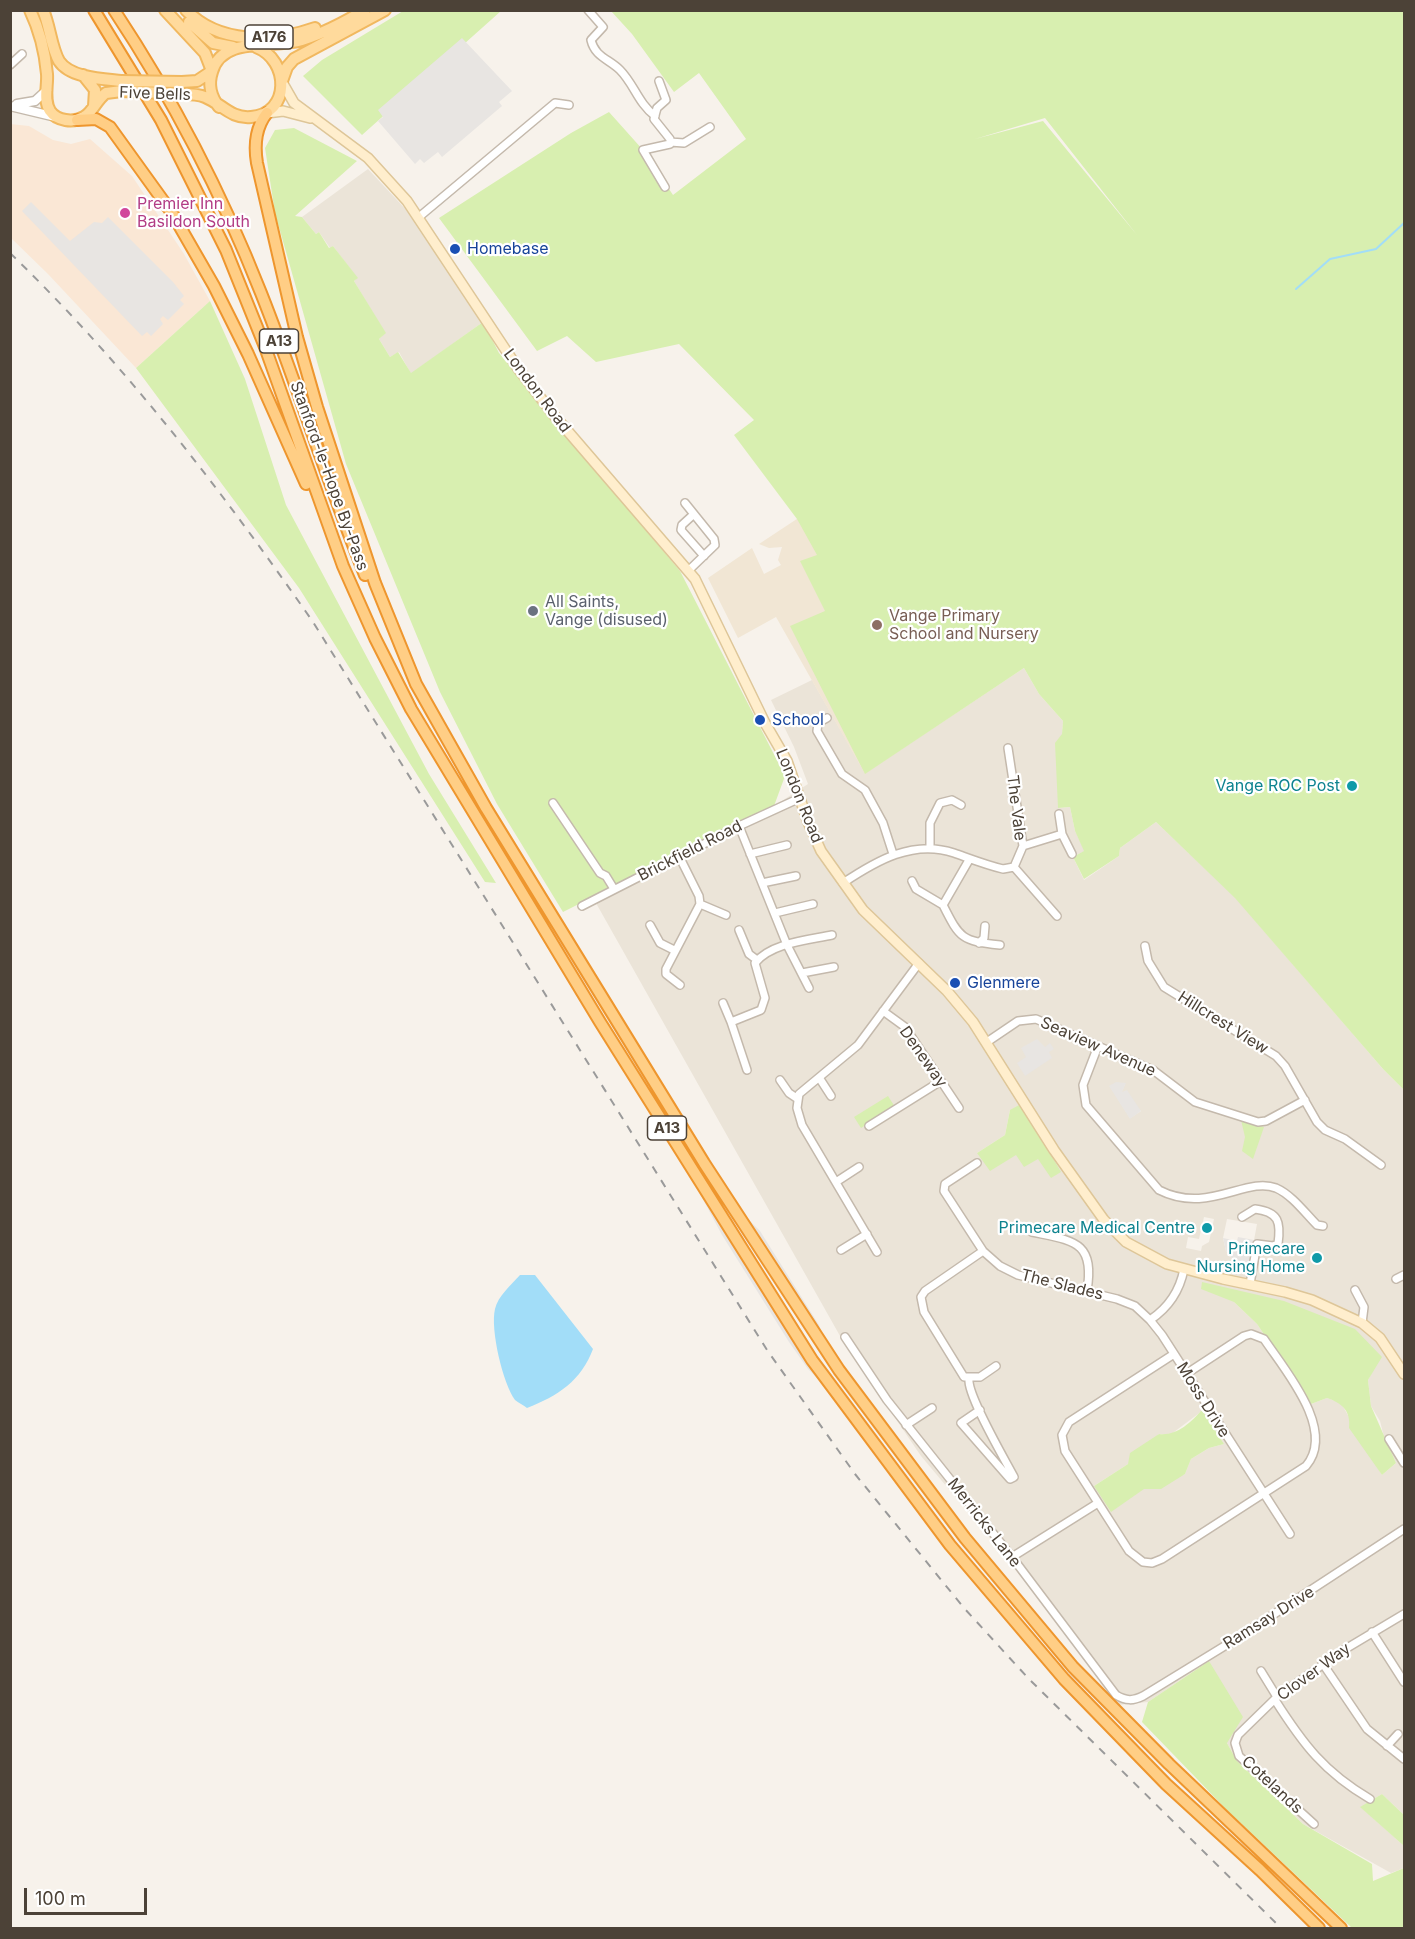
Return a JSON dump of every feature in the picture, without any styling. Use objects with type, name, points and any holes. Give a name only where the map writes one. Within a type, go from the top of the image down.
[{"type":"highway","name":"A13","points":[[94,10],[156,111],[205,203],[257,328],[343,566]]},
{"type":"highway","name":"Stanford-le-Hope By-Pass","points":[[114,10],[177,113],[241,244],[274,326],[353,546],[416,684]]},
{"type":"highway","name":"A13","points":[[267,113],[257,130],[255,152],[306,371],[352,518],[394,633],[416,684],[486,808],[698,1153],[839,1370],[965,1538],[1073,1667],[1169,1764],[1341,1929]]},
{"type":"highway","name":"A13","points":[[76,120],[96,119],[114,132],[156,190],[190,243],[248,354],[375,638],[438,758],[812,1360],[950,1545],[1064,1679],[1166,1784],[1260,1870],[1318,1929]]},
{"type":"main road","points":[[30,10],[44,48],[49,110],[62,120],[76,120]]},
{"type":"main road","name":"Five Bells","points":[[44,10],[58,58],[64,67],[122,86],[182,88],[240,117],[267,113]]},
{"type":"main road","points":[[165,10],[205,53],[212,71]]},
{"type":"main road","points":[[178,10],[207,39],[221,46],[237,47]]},
{"type":"main road","name":"A176","points":[[186,10],[206,28],[224,34],[251,37],[300,32],[356,10]]},
{"type":"main road","name":"A176","points":[[237,47],[302,40],[365,10]]},
{"type":"main road","name":"A176","points":[[267,113],[281,96],[282,82],[287,67],[294,59],[385,10]]},
{"type":"main road","name":"A176","points":[[253,46],[272,58],[279,70],[282,82]]},
{"type":"main road","name":"Five Bells","points":[[182,88],[212,71],[220,57],[237,47]]},
{"type":"main road","name":"Five Bells","points":[[212,71],[212,93],[219,107]]},
{"type":"main road","points":[[48,89],[59,75],[80,73]]},
{"type":"main road","name":"Five Bells","points":[[80,73],[95,90],[94,106]]},
{"type":"main road","name":"London Road","points":[[282,82],[290,99],[368,158],[388,179],[419,217],[517,367],[553,414],[688,571],[700,589],[765,723],[788,760],[821,851],[843,883],[880,928],[947,991],[987,1042],[1054,1150],[1104,1220],[1126,1242],[1155,1259],[1184,1269],[1312,1300],[1362,1323],[1380,1338],[1404,1374]]},
{"type":"main road","name":"Five Bells","points":[[76,120],[87,115],[106,93],[122,86]]},
{"type":"main road","name":"London Road","points":[[267,113],[289,111],[315,119]]},
{"type":"street","points":[[588,10],[603,27],[591,40],[593,50],[626,76],[637,97],[655,116]]},
{"type":"street","points":[[10,65],[22,54]]},
{"type":"street","points":[[659,81],[666,100],[657,108],[654,119],[670,142]]},
{"type":"street","points":[[10,105],[35,101],[48,89]]},
{"type":"street","points":[[419,217],[555,103],[568,105]]},
{"type":"street","points":[[10,105],[62,120]]},
{"type":"street","points":[[665,187],[643,150],[670,142],[684,143],[710,127]]},
{"type":"street","points":[[686,503],[714,539],[715,545],[688,571]]},
{"type":"street","points":[[694,514],[682,525],[681,530],[704,556]]},
{"type":"street","points":[[827,718],[818,723],[817,731],[842,774],[865,790],[883,824],[893,854]]},
{"type":"street","name":"The Vale","points":[[1008,748],[1023,846],[1014,867]]},
{"type":"street","points":[[952,790],[952,801]]},
{"type":"street","name":"Brickfield Road","points":[[582,906],[739,826],[800,798]]},
{"type":"street","points":[[930,848],[930,823],[940,803],[952,801],[961,806]]},
{"type":"street","points":[[553,803],[600,873],[606,876],[614,889]]},
{"type":"street","points":[[1059,814],[1062,834],[1072,854]]},
{"type":"street","points":[[739,826],[788,945],[809,988]]},
{"type":"street","points":[[1023,846],[1062,834]]},
{"type":"street","points":[[750,854],[787,845]]},
{"type":"street","points":[[843,883],[871,864],[893,854],[930,848],[954,853],[969,860],[1003,869],[1014,867],[1058,916]]},
{"type":"street","points":[[679,856],[699,896],[700,904],[674,950],[665,972],[680,985]]},
{"type":"street","points":[[943,905],[969,860]]},
{"type":"street","points":[[762,883],[796,876]]},
{"type":"street","points":[[912,881],[916,889],[943,905],[955,930],[971,942],[1000,945]]},
{"type":"street","points":[[700,904],[726,915]]},
{"type":"street","points":[[775,913],[813,904]]},
{"type":"street","points":[[650,926],[660,943],[674,950]]},
{"type":"street","points":[[979,943],[984,938],[985,926]]},
{"type":"street","points":[[739,930],[749,954],[758,960]]},
{"type":"street","points":[[731,1022],[761,1010],[765,1005],[754,963],[788,945],[832,935]]},
{"type":"street","name":"Hillcrest View","points":[[1144,946],[1148,961],[1164,987],[1276,1056],[1285,1066],[1325,1130],[1345,1139],[1381,1165]]},
{"type":"street","points":[[877,1252],[802,1125],[797,1108],[798,1099],[799,1094],[820,1079],[858,1045],[919,963]]},
{"type":"street","points":[[801,973],[834,967]]},
{"type":"street","points":[[723,1002],[747,1070]]},
{"type":"street","name":"Deneway","points":[[883,1011],[905,1027],[959,1108]]},
{"type":"street","name":"Seaview Avenue","points":[[987,1042],[1018,1021],[1030,1018],[1153,1070],[1195,1102],[1258,1122],[1266,1121],[1305,1101]]},
{"type":"street","points":[[1098,1046],[1083,1085],[1086,1105],[1159,1190],[1168,1195],[1202,1200],[1272,1186],[1290,1198],[1317,1225],[1323,1226]]},
{"type":"street","points":[[820,1079],[831,1096]]},
{"type":"street","points":[[780,1080],[789,1094],[798,1099]]},
{"type":"street","points":[[869,1126],[941,1081]]},
{"type":"street","name":"The Slades","points":[[976,1163],[945,1184],[944,1191],[990,1260],[1018,1275],[1087,1291],[1135,1306],[1150,1320]]},
{"type":"street","points":[[836,1182],[859,1167]]},
{"type":"street","points":[[1242,1218],[1256,1209],[1264,1210],[1275,1215],[1280,1225],[1278,1244],[1273,1246],[1257,1244],[1250,1284]]},
{"type":"street","points":[[1032,1232],[1071,1241],[1086,1252],[1090,1270],[1087,1291]]},
{"type":"street","points":[[841,1250],[867,1234]]},
{"type":"street","points":[[983,1251],[930,1287],[921,1297],[924,1312],[959,1373],[969,1379],[980,1377],[996,1366]]},
{"type":"street","points":[[1150,1320],[1168,1304],[1179,1289],[1184,1269]]},
{"type":"street","points":[[1396,1279],[1404,1275]]},
{"type":"street","points":[[1355,1290],[1364,1307],[1362,1323]]},
{"type":"street","name":"Moss Drive","points":[[1150,1320],[1290,1534]]},
{"type":"street","points":[[1174,1354],[1080,1414],[1064,1428],[1062,1442],[1098,1503],[1135,1558],[1152,1563],[1306,1466],[1313,1454],[1312,1414],[1264,1339],[1251,1334],[1244,1336],[1186,1374]]},
{"type":"street","name":"Merricks Lane","points":[[845,1337],[906,1425],[1012,1557],[1116,1695],[1130,1700]]},
{"type":"street","points":[[969,1379],[969,1389],[980,1410],[1014,1476],[1010,1479],[961,1423],[980,1410]]},
{"type":"street","points":[[906,1425],[932,1408]]},
{"type":"street","points":[[1389,1439],[1404,1463]]},
{"type":"street","points":[[1012,1557],[1098,1503]]},
{"type":"street","name":"Ramsay Drive","points":[[1130,1700],[1143,1696],[1236,1639],[1404,1529]]},
{"type":"street","name":"Clover Way","points":[[1235,1743],[1243,1728],[1276,1698],[1323,1664],[1404,1614]]},
{"type":"street","points":[[1372,1632],[1404,1682]]},
{"type":"street","points":[[1323,1664],[1367,1729],[1404,1759]]},
{"type":"street","points":[[1261,1671],[1319,1763],[1341,1781],[1370,1799]]},
{"type":"street","points":[[1387,1746],[1398,1734]]},
{"type":"street","name":"Cotelands","points":[[1235,1743],[1239,1756],[1314,1824]]},
{"type":"shaded area","points":[[462,38],[512,91],[499,102],[502,106],[442,157],[438,152],[424,163],[420,159],[415,164],[378,121],[383,117],[378,110]]},
{"type":"shaded area","points":[[10,124],[29,126],[53,140],[71,144],[90,139],[132,176],[184,254],[210,301],[136,368],[11,238]]},
{"type":"shaded area","points":[[368,169],[411,215],[483,322],[411,374],[399,352],[390,357],[379,339],[385,333],[354,281],[357,278],[333,246],[330,248],[319,232],[316,234],[302,217]]},
{"type":"shaded area","points":[[31,202],[70,241],[94,222],[102,223],[108,217],[173,282],[184,296],[180,300],[184,304],[168,320],[163,316],[160,319],[163,324],[151,336],[147,332],[142,336],[22,211]]},
{"type":"shaded area","name":"Vange Primary School and Nursery","points":[[874,468],[1007,679],[865,774],[776,617],[738,638],[708,578],[752,548],[764,574],[781,565],[778,560],[782,547],[769,548],[759,544]]},
{"type":"shaded area","points":[[1024,668],[1039,694],[1063,721],[1058,808],[1070,807],[1075,831],[1085,851],[1073,857],[1084,880],[1119,856],[1120,848],[1156,822],[1235,897],[1383,1069],[1404,1090],[1404,1815],[1382,1794],[1361,1807],[1404,1846],[1404,1868],[1391,1873],[1303,1824],[1237,1761],[1227,1743],[1209,1661],[1148,1702],[1118,1705],[1009,1561],[921,1456],[844,1343],[592,896],[774,806],[808,784],[794,747],[771,700],[812,680],[865,773]],"holes":[[[1125,1084],[1121,1093],[1141,1111],[1130,1118],[1110,1086]],[[1010,1110],[1016,1155],[977,1153],[1005,1135]],[[1204,1217],[1214,1219],[1209,1242],[1202,1246],[1201,1251],[1186,1248],[1188,1237],[1199,1239]],[[1227,1219],[1257,1224],[1249,1267],[1226,1251],[1223,1238]],[[1234,1302],[1376,1364],[1368,1380],[1371,1406],[1380,1421],[1385,1441],[1396,1463],[1382,1475],[1341,1403],[1327,1398],[1311,1404],[1257,1324]],[[1202,1411],[1224,1444],[1209,1448],[1191,1459],[1185,1474],[1144,1489],[1094,1486],[1128,1464],[1159,1434],[1170,1435]]]},
{"type":"shaded area","points":[[1037,1039],[1045,1047],[1050,1043],[1054,1049],[1049,1052],[1052,1058],[1025,1076],[1017,1063],[1026,1057],[1021,1048]]},
{"type":"shaded area","points":[[1116,1082],[1126,1083],[1122,1092],[1127,1090],[1141,1111],[1130,1119],[1109,1086]]},
{"type":"shaded area","points":[[683,1162],[826,1387],[808,1369],[789,1342],[722,1235]]},
{"type":"shaded area","points":[[742,1213],[760,1231],[819,1325],[828,1348]]},
{"type":"shaded area","points":[[1238,1237],[1254,1240],[1249,1268],[1236,1264],[1226,1251],[1223,1238],[1237,1241]]},
{"type":"green space","points":[[403,11],[501,11],[362,135],[303,76],[322,60]]},
{"type":"green space","points":[[611,11],[1404,11],[1404,1090],[1383,1069],[1235,898],[1156,822],[1120,848],[1119,856],[1084,879],[1073,857],[1084,851],[1075,831],[1070,807],[1058,808],[1055,743],[1062,734],[1063,721],[1039,694],[1024,668],[865,774],[790,626],[825,611],[800,561],[817,555],[797,519],[734,435],[754,420],[679,344],[596,362],[567,336],[537,351],[439,218],[571,133],[609,112],[643,150],[673,195],[746,139],[699,73],[674,92],[632,34]],"holes":[[[1045,118],[1137,235],[1043,121],[975,139]]]},
{"type":"green space","points":[[294,128],[357,161],[295,216],[302,217],[316,234],[319,232],[329,248],[333,246],[358,278],[354,281],[386,333],[379,339],[390,357],[398,352],[411,373],[483,322],[499,353],[680,571],[785,776],[774,806],[563,912],[497,804],[440,692],[346,464],[275,213],[265,148],[275,130]]},
{"type":"green space","points":[[210,301],[245,379],[286,505],[429,774],[496,883],[485,882],[299,588],[136,368]]},
{"type":"green space","points":[[888,1096],[895,1107],[861,1128],[854,1117]]},
{"type":"green space","points":[[1021,1104],[1061,1172],[1051,1178],[1038,1159],[1024,1167],[1016,1155],[990,1171],[977,1153],[1005,1135],[1010,1110]]},
{"type":"green space","points":[[1241,1120],[1264,1127],[1253,1159],[1242,1151],[1245,1137]]},
{"type":"green space","points":[[1202,1282],[1284,1301],[1355,1329],[1382,1357],[1368,1380],[1371,1406],[1396,1463],[1382,1475],[1349,1428],[1349,1417],[1344,1408],[1327,1398],[1311,1404],[1257,1324],[1234,1302],[1201,1289]]},
{"type":"green space","points":[[1202,1410],[1224,1444],[1209,1448],[1191,1459],[1185,1474],[1161,1489],[1144,1489],[1111,1512],[1094,1486],[1128,1464],[1130,1453],[1159,1434],[1172,1433],[1183,1428]]},
{"type":"green space","points":[[1209,1661],[1243,1717],[1227,1743],[1237,1761],[1303,1824],[1372,1864],[1373,1881],[1404,1868],[1404,1928],[1352,1928],[1226,1809],[1142,1722],[1148,1702]]},
{"type":"green space","points":[[1382,1794],[1404,1815],[1404,1846],[1360,1807]]},
{"type":"water","points":[[520,1275],[535,1275],[593,1349],[575,1379],[549,1398],[527,1408],[515,1400],[510,1392],[499,1356],[494,1329],[497,1304],[505,1291]]},
{"type":"waterway","points":[[1296,289],[1330,259],[1376,249],[1404,223]]},
{"type":"railway","points":[[10,253],[93,339],[170,430],[243,525],[313,622],[767,1350],[855,1474],[964,1608],[1028,1678],[1281,1928]]},
{"type":"place","name":"Premier Inn Basildon South","points":[[125,213]]},
{"type":"place","name":"Homebase","points":[[455,249]]},
{"type":"place","name":"All Saints, Vange (disused)","points":[[533,611]]},
{"type":"place","name":"Vange Primary School and Nursery","points":[[877,625]]},
{"type":"place","name":"School","points":[[760,720]]},
{"type":"place","name":"Vange ROC Post","points":[[1352,786]]},
{"type":"place","name":"Glenmere","points":[[955,983]]},
{"type":"place","name":"Primecare Medical Centre","points":[[1207,1228]]},
{"type":"place","name":"Primecare Nursing Home","points":[[1317,1258]]}]
